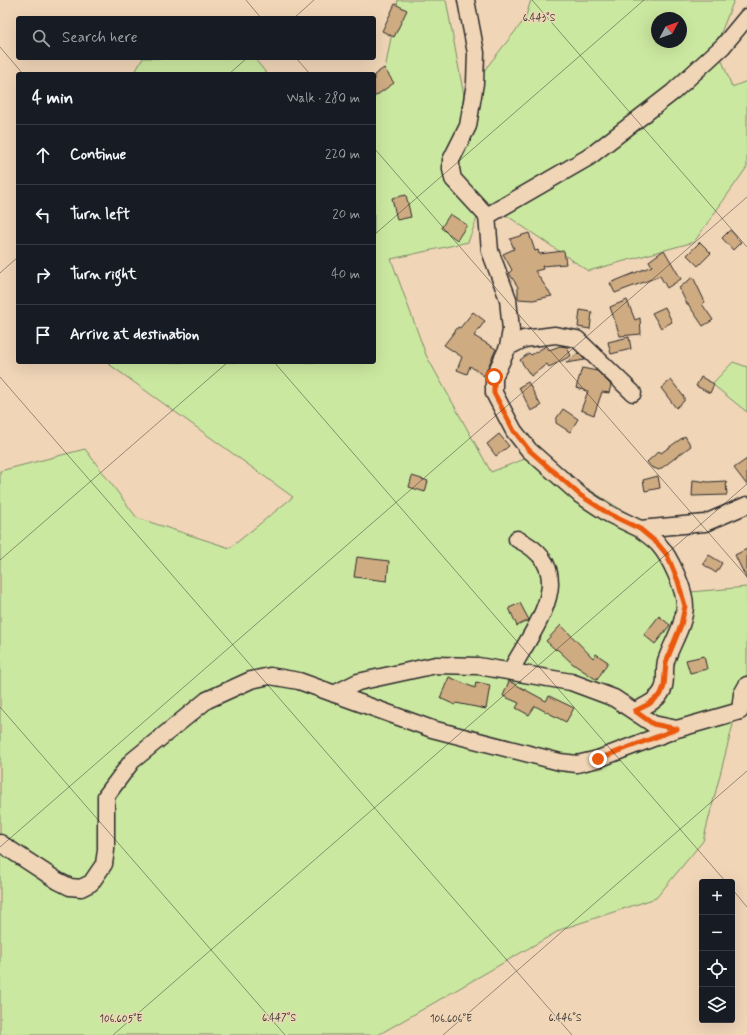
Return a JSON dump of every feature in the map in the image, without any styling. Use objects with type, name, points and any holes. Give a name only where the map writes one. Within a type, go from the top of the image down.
[{"type":"street","points":[[466,0],[476,53],[475,83],[468,126],[451,160],[451,169],[453,179],[487,216],[490,251],[508,299],[511,330],[508,347],[494,377],[494,393],[514,431],[529,450],[580,495],[609,514],[640,529],[658,544],[667,555],[678,581],[685,606],[681,625],[666,662],[664,686],[661,694],[649,704],[635,711]]},
{"type":"street","points":[[487,216],[589,157],[667,97],[723,46],[747,17]]},
{"type":"street","points":[[508,347],[524,339],[555,335],[577,339],[633,393]]},
{"type":"street","points":[[640,529],[705,523],[747,505]]},
{"type":"street","points":[[511,670],[544,609],[550,591],[549,567],[543,558],[531,546],[517,539]]},
{"type":"street","points":[[334,694],[358,682],[436,665],[478,666],[511,670],[571,682],[614,698],[653,724],[677,729]]},
{"type":"street","points":[[0,843],[58,881],[70,887],[82,888],[91,883],[104,864],[106,850],[106,796],[132,761],[207,700],[251,680],[270,676],[299,681],[432,729],[560,762],[577,764],[598,759],[677,729],[740,711],[742,694],[747,685]]},
{"type":"green space","points":[[398,0],[446,0],[464,96],[525,19],[531,0],[734,0],[716,45],[732,87],[747,81],[747,167],[694,242],[588,271],[484,200],[468,242],[391,259],[426,355],[491,472],[535,455],[650,528],[679,593],[747,587],[747,680],[742,689],[703,841],[656,898],[562,929],[378,1035],[0,1035],[0,471],[85,449],[137,518],[230,548],[293,497],[109,364],[376,364],[376,91],[381,91]]},
{"type":"green space","points":[[142,60],[256,60],[265,72],[135,72]]},
{"type":"green space","points":[[733,362],[747,367],[747,412],[712,384]]},
{"type":"building","points":[[395,4],[407,10],[394,37],[382,31]]},
{"type":"building","points":[[384,68],[394,83],[376,96],[376,74]]},
{"type":"building","points":[[406,195],[411,217],[397,220],[392,198]]},
{"type":"building","points":[[450,214],[467,225],[457,240],[441,228]]},
{"type":"building","points":[[730,230],[741,242],[733,250],[722,238]]},
{"type":"building","points":[[529,233],[535,251],[538,250],[539,254],[564,251],[566,264],[542,266],[543,269],[535,271],[552,296],[533,300],[518,299],[518,287],[509,273],[512,270],[503,254],[514,249],[510,239]]},
{"type":"building","points":[[700,242],[711,253],[698,266],[687,255]]},
{"type":"building","points":[[664,250],[681,279],[667,288],[660,276],[615,293],[610,283],[652,266],[649,261]]},
{"type":"building","points":[[693,277],[705,302],[702,304],[713,320],[703,326],[687,304],[679,288]]},
{"type":"building","points":[[627,300],[635,320],[640,318],[641,334],[620,336],[610,307]]},
{"type":"building","points":[[665,307],[672,322],[661,328],[652,313]]},
{"type":"building","points":[[580,310],[592,312],[590,329],[578,327]]},
{"type":"building","points":[[473,312],[485,321],[474,336],[496,349],[484,376],[470,366],[467,374],[457,370],[462,357],[444,345],[458,327],[460,328]]},
{"type":"building","points":[[629,337],[631,349],[611,354],[608,342]]},
{"type":"building","points":[[546,346],[549,350],[560,346],[567,347],[571,356],[549,367],[547,364],[531,376],[520,360],[529,353],[531,355]]},
{"type":"building","points":[[578,353],[585,360],[566,363]]},
{"type":"building","points":[[582,368],[597,371],[611,385],[609,393],[602,392],[594,415],[581,410],[588,391],[576,388]]},
{"type":"building","points":[[701,377],[714,384],[710,393],[696,386]]},
{"type":"building","points":[[671,380],[684,397],[684,401],[676,408],[661,388]]},
{"type":"building","points":[[528,382],[541,406],[531,411],[519,387]]},
{"type":"building","points":[[563,409],[578,419],[570,432],[556,423],[556,419]]},
{"type":"building","points":[[499,434],[509,446],[496,456],[487,444]]},
{"type":"building","points":[[685,436],[691,446],[659,470],[651,467],[647,462],[659,451],[661,453]]},
{"type":"building","points":[[747,459],[747,485],[734,468]]},
{"type":"building","points":[[412,476],[428,481],[425,492],[409,487]]},
{"type":"building","points":[[658,476],[660,488],[645,491],[643,480]]},
{"type":"building","points":[[693,480],[708,482],[726,481],[727,495],[692,496]]},
{"type":"building","points":[[747,549],[747,580],[735,555]]},
{"type":"building","points":[[709,555],[722,563],[716,573],[703,564]]},
{"type":"building","points":[[357,557],[389,561],[387,581],[354,577]]},
{"type":"building","points":[[520,603],[529,620],[517,626],[509,608]]},
{"type":"building","points":[[659,616],[670,625],[655,644],[644,635]]},
{"type":"building","points":[[561,625],[593,658],[596,654],[608,662],[597,680],[573,664],[546,641]]},
{"type":"building","points":[[704,656],[707,669],[690,673],[686,660]]},
{"type":"building","points":[[449,677],[475,688],[476,682],[490,685],[486,709],[456,703],[455,705],[440,698]]},
{"type":"building","points":[[509,681],[546,701],[549,696],[574,708],[566,722],[535,706],[529,715],[516,708],[519,703],[503,696]]},
{"type":"route","points":[[494,377],[494,393],[514,431],[529,450],[580,495],[609,514],[640,529],[658,544],[667,555],[678,581],[685,606],[681,625],[666,662],[664,686],[661,694],[649,704],[635,711],[653,724],[677,729],[598,759]]}]
